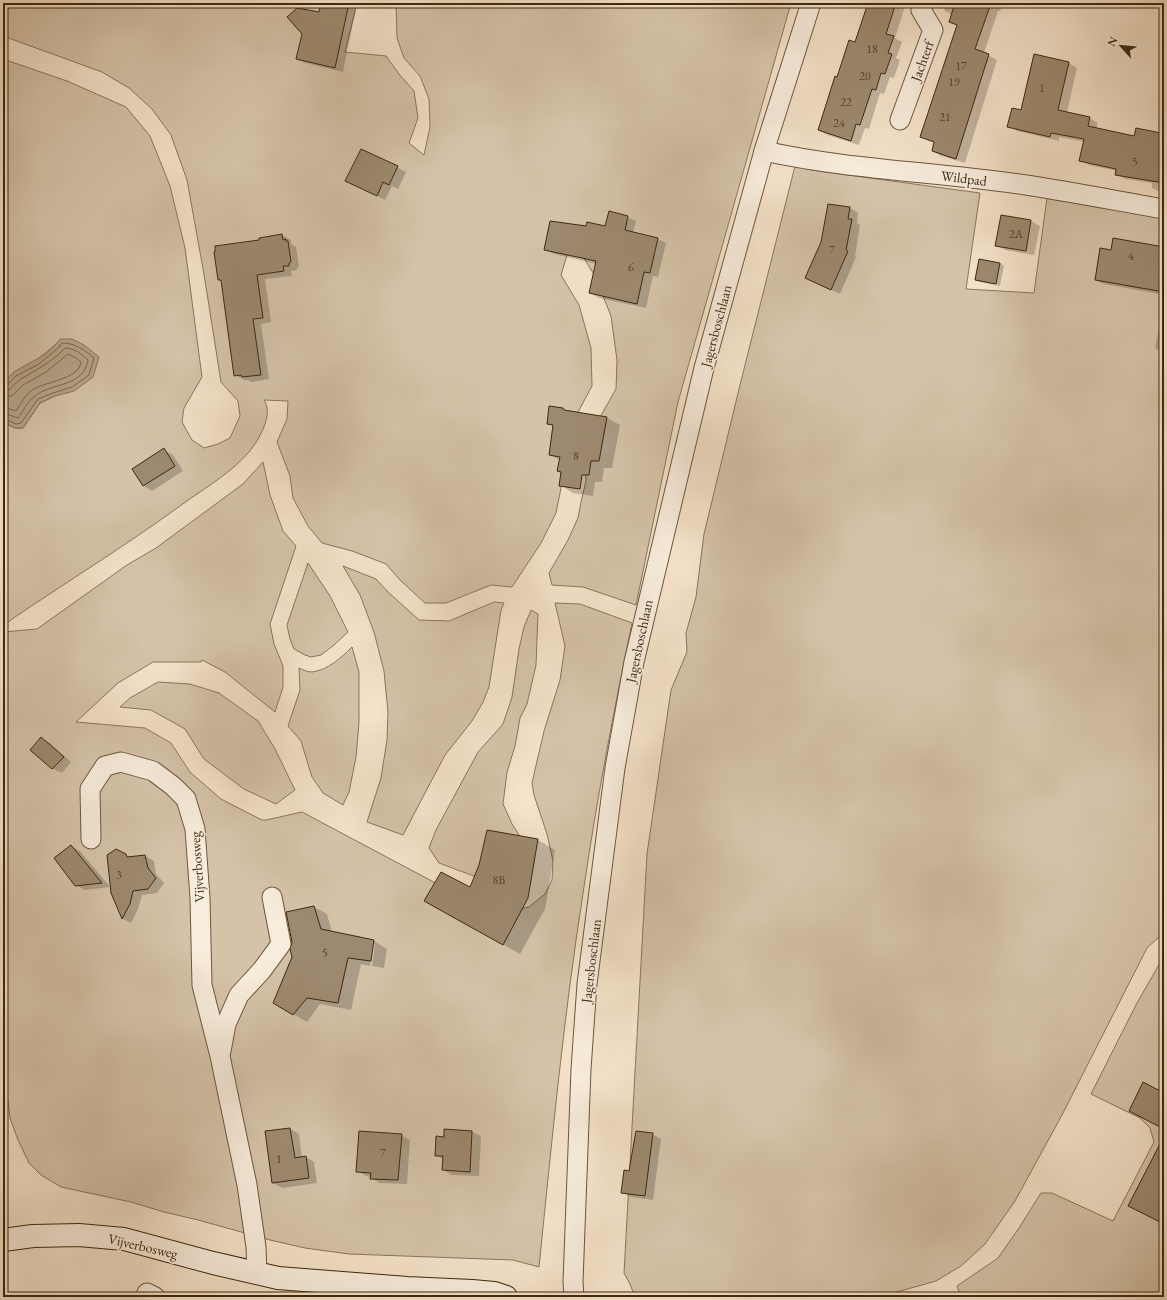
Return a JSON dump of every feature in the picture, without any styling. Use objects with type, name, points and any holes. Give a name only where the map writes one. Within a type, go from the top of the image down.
[{"type":"main road","name":"Vijverbosweg","points":[[3,1240],[33,1236],[79,1235],[124,1239],[257,1274],[333,1290],[472,1291],[506,1297]]},
{"type":"street","name":"Jagersboschlaan","points":[[574,1297],[573,1270],[581,1077],[587,984],[615,768],[634,662],[704,368],[764,151],[811,3]]},
{"type":"street","name":"Jachterf","points":[[900,120],[933,30],[921,10],[924,3]]},
{"type":"street","name":"Wildpad","points":[[764,151],[859,166],[1026,185],[1164,209]]},
{"type":"street","name":"Vijverbosweg","points":[[91,839],[90,789],[105,766],[121,762],[154,771],[173,786],[186,799],[195,829],[200,898],[202,985],[220,1056],[247,1185],[256,1247],[257,1274]]},
{"type":"street","name":"Vijverbosweg","points":[[220,1056],[226,1024],[240,995],[262,970],[281,944],[272,897]]},
{"type":"shaded area","points":[[3,3],[357,3],[345,52],[386,56],[414,91],[418,118],[409,143],[424,155],[430,127],[429,99],[420,76],[404,58],[397,38],[396,3],[791,3],[678,402],[636,605],[583,587],[552,585],[549,573],[568,540],[578,518],[586,481],[585,467],[599,419],[616,389],[617,360],[611,316],[595,276],[572,239],[561,275],[579,305],[591,348],[592,386],[571,425],[556,513],[541,543],[512,587],[491,585],[446,603],[425,603],[400,580],[386,564],[352,551],[322,543],[308,526],[293,498],[290,476],[277,442],[287,419],[288,401],[264,400],[267,406],[267,412],[261,434],[249,452],[235,466],[145,531],[3,626],[3,422],[15,428],[23,428],[40,403],[55,396],[55,345],[37,360],[13,373],[3,384],[3,59],[67,81],[126,107],[150,136],[170,186],[185,248],[202,377],[184,408],[182,422],[192,440],[204,448],[218,444],[230,438],[240,416],[238,401],[221,382],[187,180],[171,135],[152,109],[129,88],[102,72],[3,36]]},
{"type":"shaded area","points":[[795,166],[811,170],[980,193],[966,289],[1034,293],[1047,198],[1164,219],[1164,935],[1159,937],[1147,948],[1062,1115],[1015,1201],[985,1244],[961,1266],[936,1281],[879,1297],[642,1297],[633,1292],[624,1273],[647,854],[671,690],[687,652],[686,633],[696,597],[704,534]]},
{"type":"shaded area","points":[[263,462],[270,495],[283,531],[296,546],[270,624],[274,644],[283,666],[283,687],[275,712],[225,672],[202,660],[201,662],[153,662],[118,683],[76,722],[145,728],[171,743],[190,772],[221,799],[262,820],[302,812],[460,896],[511,911],[529,907],[545,894],[552,880],[553,861],[547,834],[534,795],[532,783],[544,731],[560,680],[565,646],[555,603],[580,604],[632,623],[600,787],[570,982],[539,1267],[513,1260],[349,1254],[305,1248],[164,1212],[131,1202],[61,1187],[41,1175],[29,1163],[10,1118],[3,1061],[3,632],[37,629],[127,565],[156,548],[243,484]]},
{"type":"shaded area","points":[[308,563],[330,596],[348,632],[321,655],[311,657],[294,649],[287,625]]},
{"type":"shaded area","points":[[343,566],[376,579],[419,620],[449,621],[494,602],[504,603],[501,610],[489,687],[483,702],[472,721],[445,755],[403,835],[367,822],[381,778],[387,740],[388,712],[384,671],[374,632],[360,595]]},
{"type":"shaded area","points":[[531,610],[538,614],[536,665],[527,704],[520,718],[515,746],[507,772],[503,804],[512,824],[526,846],[487,881],[439,863],[429,848],[436,830],[478,752],[503,724],[512,697],[519,649],[524,627]]},
{"type":"shaded area","points":[[352,647],[359,672],[359,722],[356,757],[349,792],[343,805],[323,793],[312,777],[301,741],[288,726],[300,690],[299,668],[312,672],[318,671],[339,659]]},
{"type":"shaded area","points":[[158,682],[190,684],[219,693],[258,721],[275,749],[295,790],[276,804],[244,789],[204,759],[185,729],[151,710],[120,707],[130,698]]},
{"type":"shaded area","points":[[1164,956],[1164,1297],[961,1297],[957,1286],[998,1258],[1041,1193],[1052,1193],[1113,1221],[1154,1142],[1150,1128],[1140,1118],[1091,1094],[1137,1003]]},
{"type":"water","points":[[60,339],[72,339],[84,345],[99,357],[93,377],[74,391],[55,396],[40,403],[23,428],[15,428],[3,422],[3,384],[14,372],[50,350]]},
{"type":"building","points":[[321,3],[349,3],[335,68],[296,59],[302,34],[287,17],[297,8],[319,12]]},
{"type":"building","points":[[868,3],[896,3],[886,34],[894,36],[888,53],[892,54],[885,74],[881,73],[876,90],[872,89],[860,125],[856,124],[851,141],[818,130],[835,76],[837,77],[849,40],[855,42]]},
{"type":"building","points":[[955,3],[991,3],[975,49],[989,54],[956,159],[932,151],[934,142],[920,137],[957,25],[949,22]]},
{"type":"building","points":[[1034,54],[1069,62],[1058,110],[1090,117],[1088,126],[1134,136],[1136,128],[1161,133],[1159,146],[1164,147],[1164,183],[1115,175],[1116,169],[1079,161],[1084,139],[1051,133],[1050,137],[1007,127],[1012,108],[1021,110]]},
{"type":"building","points":[[361,149],[398,166],[389,185],[383,182],[377,196],[345,181]]},
{"type":"building","points":[[828,204],[850,207],[848,219],[852,219],[846,250],[848,251],[831,290],[805,278],[821,242]]},
{"type":"building","points":[[609,211],[628,216],[625,230],[658,238],[650,273],[644,272],[637,304],[589,293],[596,261],[544,250],[550,221],[586,226],[587,222],[605,226]]},
{"type":"building","points":[[1001,215],[1031,220],[1026,251],[995,246]]},
{"type":"building","points":[[282,234],[283,240],[286,239],[286,241],[288,241],[291,262],[289,263],[289,266],[283,266],[284,271],[257,275],[263,318],[253,319],[261,375],[242,377],[241,375],[234,376],[221,280],[218,280],[214,252],[215,246],[259,240],[259,238]]},
{"type":"building","points":[[1113,238],[1164,247],[1164,292],[1095,280],[1100,248],[1111,250]]},
{"type":"building","points":[[979,259],[1000,263],[996,284],[975,280]]},
{"type":"building","points":[[549,406],[607,417],[599,461],[591,461],[589,475],[582,475],[580,489],[559,486],[561,472],[557,471],[560,457],[549,455],[553,425],[547,424]]},
{"type":"building","points":[[164,448],[175,466],[143,486],[132,469]]},
{"type":"building","points":[[41,737],[64,757],[52,769],[30,750]]},
{"type":"building","points":[[487,830],[538,839],[528,898],[503,945],[424,901],[441,872],[470,887],[479,865]]},
{"type":"building","points":[[71,845],[102,883],[75,886],[54,858]]},
{"type":"building","points":[[116,849],[126,854],[127,857],[145,855],[148,868],[156,878],[148,889],[133,891],[130,904],[122,919],[111,893],[107,855]]},
{"type":"building","points":[[314,906],[321,929],[374,940],[371,961],[348,958],[338,1003],[307,998],[293,1015],[273,1003],[292,957],[290,949],[292,942],[286,912]]},
{"type":"building","points":[[1143,1082],[1164,1093],[1164,1129],[1129,1111]]},
{"type":"building","points":[[290,1128],[295,1158],[306,1156],[309,1178],[272,1183],[265,1131]]},
{"type":"building","points":[[444,1129],[472,1131],[470,1172],[442,1170],[443,1156],[435,1156],[436,1136],[444,1137]]},
{"type":"building","points":[[359,1131],[402,1134],[398,1180],[370,1179],[371,1173],[356,1172]]},
{"type":"building","points":[[636,1131],[653,1133],[645,1196],[621,1193],[624,1170],[629,1171]]},
{"type":"building","points":[[1164,1136],[1164,1224],[1128,1206]]}]
